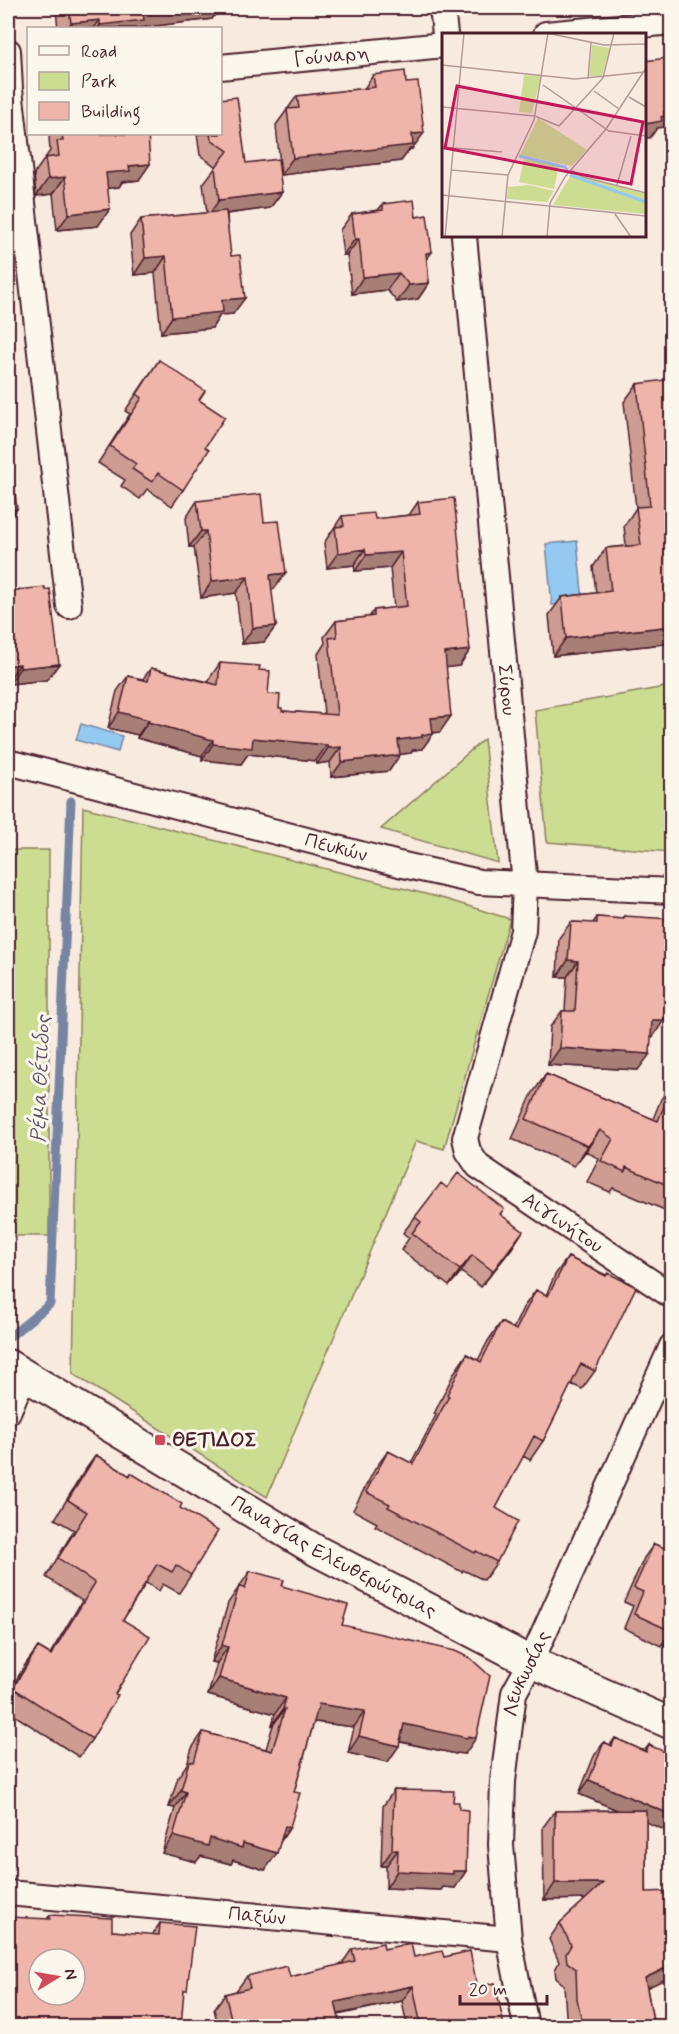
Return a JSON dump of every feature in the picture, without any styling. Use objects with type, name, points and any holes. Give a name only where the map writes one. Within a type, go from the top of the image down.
[{"type":"street","points":[[442,8],[445,33]]},
{"type":"street","points":[[556,33],[672,22]]},
{"type":"street","name":"Γούναρη","points":[[222,67],[442,45]]},
{"type":"street","points":[[8,51],[15,88],[69,606]]},
{"type":"street","name":"Σύρου","points":[[464,237],[525,885],[523,931],[465,1138]]},
{"type":"street","name":"Πευκών","points":[[8,762],[399,864],[479,882],[672,891]]},
{"type":"street","name":"Αιγινήτου","points":[[465,1138],[468,1151],[478,1166],[672,1296]]},
{"type":"street","name":"Λευκωσίας","points":[[526,2026],[509,1939],[501,1845],[503,1781],[514,1693],[531,1662],[672,1346]]},
{"type":"street","points":[[8,1412],[16,1370]]},
{"type":"street","name":"Παναγίας Ελευθερώτριας","points":[[16,1370],[317,1551],[531,1662],[672,1724]]},
{"type":"street","name":"Παξών","points":[[8,1893],[509,1939]]},
{"type":"green space","points":[[671,686],[671,852],[547,842],[535,710]]},
{"type":"green space","points":[[484,739],[498,863],[381,829]]},
{"type":"green space","points":[[83,807],[445,899],[510,919],[444,1149],[416,1141],[267,1497],[73,1374]]},
{"type":"green space","points":[[8,850],[49,850],[49,1236],[8,1236]]},
{"type":"water","points":[[577,541],[583,602],[552,605],[546,544]]},
{"type":"water","points":[[81,724],[122,736],[118,752],[76,740]]},
{"type":"building","points":[[69,8],[184,8],[143,12],[144,20],[100,25],[100,20],[71,23]]},
{"type":"building","points":[[667,58],[669,77],[672,76],[672,111],[664,112],[664,116],[661,117],[662,121],[646,124],[646,61]]},
{"type":"building","points":[[405,71],[406,83],[418,82],[424,133],[412,134],[413,145],[293,158],[287,109],[299,108],[297,96],[375,87],[373,75]]},
{"type":"building","points":[[237,97],[246,163],[278,159],[282,192],[219,200],[215,168],[228,151],[211,139],[210,135],[222,135],[222,99]]},
{"type":"building","points":[[62,135],[148,135],[150,164],[129,166],[130,171],[106,173],[110,209],[69,214],[65,177],[48,179],[45,158],[59,156],[57,141],[63,141]]},
{"type":"building","points":[[414,200],[416,217],[427,215],[432,252],[426,253],[429,283],[409,285],[399,273],[363,277],[359,239],[355,239],[352,214],[383,210],[383,204]]},
{"type":"building","points":[[226,211],[231,256],[240,255],[245,298],[222,300],[223,312],[172,317],[166,256],[145,258],[141,219]]},
{"type":"building","points":[[159,360],[205,391],[199,400],[225,417],[205,447],[209,450],[183,490],[158,473],[152,482],[132,469],[136,464],[110,446],[142,398],[137,394]]},
{"type":"building","points":[[672,379],[672,626],[566,638],[562,597],[611,591],[606,548],[641,545],[636,507],[650,506],[637,384]]},
{"type":"building","points":[[8,460],[11,460],[17,509],[8,511]]},
{"type":"building","points":[[261,494],[264,522],[279,521],[286,573],[270,575],[276,626],[253,628],[248,577],[212,581],[206,531],[201,531],[197,501]]},
{"type":"building","points":[[454,498],[470,650],[445,653],[451,716],[431,718],[433,734],[398,740],[400,755],[342,762],[341,747],[328,748],[327,745],[253,738],[252,748],[213,744],[213,740],[119,712],[128,676],[148,681],[151,668],[218,685],[220,663],[260,666],[259,670],[270,671],[268,694],[280,695],[279,708],[282,708],[282,711],[337,715],[329,638],[337,637],[336,621],[374,616],[374,610],[407,606],[401,552],[366,555],[365,549],[338,553],[335,527],[344,526],[342,516],[374,513],[375,519],[420,514],[418,502]]},
{"type":"building","points":[[45,587],[45,590],[50,589],[59,664],[20,668],[20,664],[8,666],[8,591]]},
{"type":"building","points":[[624,916],[670,919],[664,1020],[652,1020],[650,1054],[560,1048],[562,1011],[575,1011],[578,961],[568,960],[571,922],[597,923],[597,917],[624,919]]},
{"type":"building","points":[[546,1074],[658,1121],[672,1087],[672,1187],[626,1167],[625,1172],[601,1161],[613,1139],[600,1130],[588,1146],[526,1119]]},
{"type":"building","points":[[458,1173],[504,1209],[500,1214],[523,1231],[493,1271],[472,1255],[460,1270],[412,1233],[421,1222],[415,1217],[441,1183],[447,1188]]},
{"type":"building","points":[[568,1257],[606,1276],[608,1273],[636,1287],[595,1371],[581,1364],[543,1441],[534,1436],[496,1508],[518,1521],[497,1562],[476,1551],[475,1553],[388,1507],[390,1504],[366,1492],[388,1451],[413,1464],[449,1396],[447,1395],[467,1354],[481,1362],[501,1322],[516,1330],[536,1290],[548,1296]]},
{"type":"building","points":[[96,1455],[182,1504],[180,1508],[218,1531],[191,1575],[176,1565],[172,1572],[157,1564],[123,1620],[150,1636],[115,1694],[118,1695],[92,1739],[13,1688],[38,1647],[51,1655],[95,1583],[58,1558],[87,1512],[68,1500]]},
{"type":"building","points":[[654,1544],[672,1551],[671,1631],[634,1614],[643,1592],[634,1588]]},
{"type":"building","points":[[250,1571],[284,1580],[282,1586],[348,1605],[342,1625],[455,1651],[470,1658],[490,1676],[476,1738],[404,1724],[399,1746],[359,1736],[365,1711],[319,1704],[294,1792],[300,1793],[290,1827],[285,1826],[277,1853],[243,1843],[242,1848],[210,1838],[208,1846],[173,1836],[186,1792],[181,1790],[189,1761],[194,1762],[203,1732],[272,1751],[285,1709],[283,1709],[286,1698],[219,1678],[228,1647],[222,1645],[239,1586],[245,1589]]},
{"type":"building","points":[[615,1738],[646,1752],[649,1745],[672,1755],[672,1815],[589,1780],[604,1742],[612,1746]]},
{"type":"building","points":[[394,1790],[454,1791],[453,1802],[459,1802],[459,1809],[468,1810],[466,1871],[453,1871],[453,1874],[397,1871],[398,1850],[392,1850]]},
{"type":"building","points":[[646,1810],[646,1892],[672,1891],[672,1965],[645,1978],[654,2026],[583,2026],[577,1999],[576,1969],[567,1962],[566,1954],[571,1945],[560,1923],[603,1883],[555,1883],[555,1811]]},
{"type":"building","points":[[50,1915],[112,1918],[112,1931],[159,1935],[160,1923],[195,1926],[187,1990],[184,1990],[181,2026],[8,2026],[8,1917],[50,1919]]},
{"type":"building","points":[[383,1943],[384,1949],[411,1943],[414,1957],[442,1951],[444,1957],[470,1951],[477,1987],[495,1983],[504,2026],[421,2026],[413,1986],[335,2002],[341,2026],[233,2026],[225,1994],[250,1988],[247,1976],[287,1966],[290,1977],[355,1961],[352,1949]]},
{"type":"waterway","name":"Ρέμα Θέτιδος","points":[[8,1338],[50,1304],[71,801]]},
{"type":"place","name":"ΘΕΤΙΔΟΣ","points":[[160,1440]]}]
